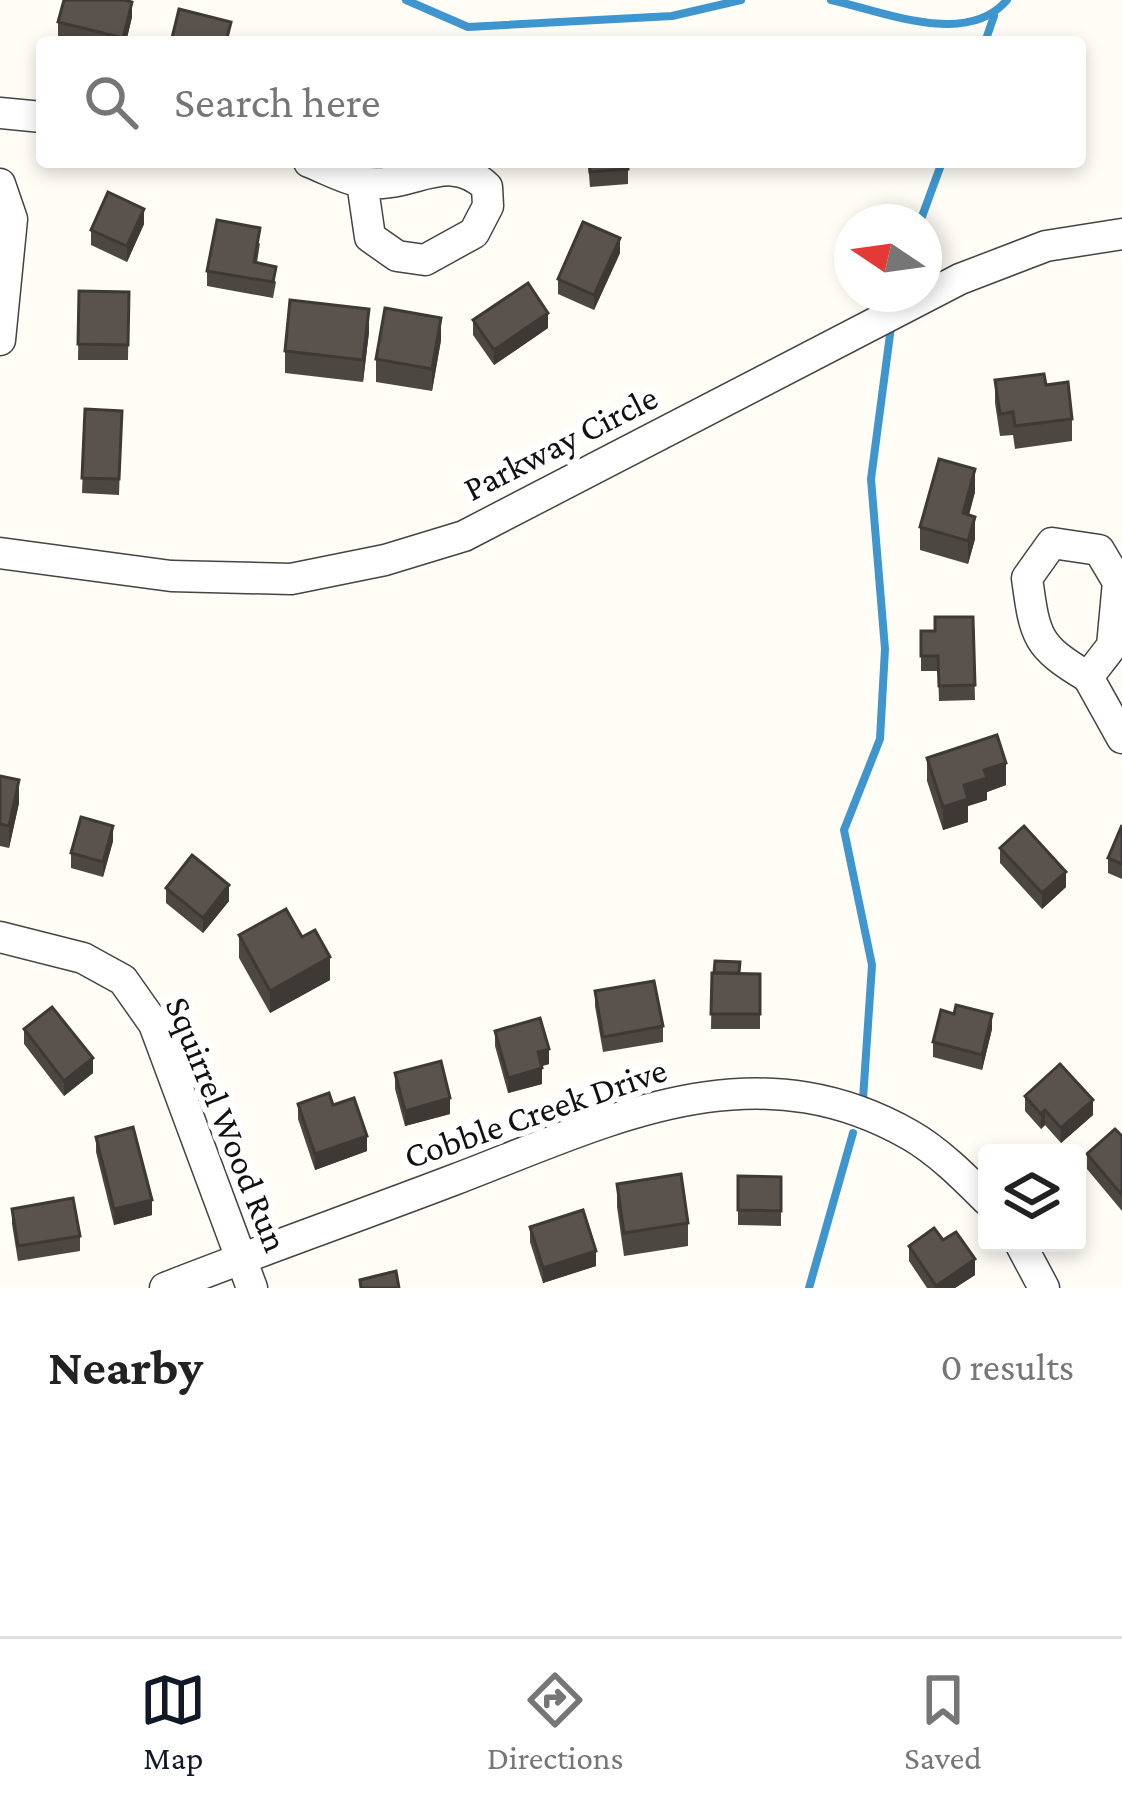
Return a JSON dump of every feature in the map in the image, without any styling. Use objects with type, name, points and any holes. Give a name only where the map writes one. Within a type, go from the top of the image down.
[{"type":"street","points":[[0,113],[36,116]]},
{"type":"street","points":[[325,168],[362,182]]},
{"type":"street","points":[[0,184],[12,219],[0,340]]},
{"type":"street","name":"Parkway Circle","points":[[0,553],[171,576],[267,579],[291,579],[385,560],[464,536],[960,279],[1046,247],[1122,234]]},
{"type":"street","points":[[1088,677],[1122,738]]},
{"type":"street","name":"Squirrel Wood Run","points":[[0,937],[83,958],[123,980],[154,1024],[252,1288]]},
{"type":"street","name":"Cobble Creek Drive","points":[[165,1288],[609,1122],[686,1098],[752,1092],[802,1096],[873,1118],[913,1136],[978,1192]]},
{"type":"street","points":[[1025,1252],[1044,1288]]},
{"type":"building","points":[[64,0],[132,2],[124,36],[58,22]]},
{"type":"building","points":[[179,9],[231,22],[228,36],[172,36]]},
{"type":"building","points":[[590,168],[628,168],[628,169],[590,172]]},
{"type":"building","points":[[108,192],[144,209],[127,246],[91,230]]},
{"type":"building","points":[[217,220],[260,228],[254,262],[276,267],[273,282],[207,271]]},
{"type":"building","points":[[583,222],[620,238],[594,295],[558,279]]},
{"type":"building","points":[[528,283],[548,313],[494,350],[473,320]]},
{"type":"building","points":[[79,291],[129,292],[128,345],[78,344]]},
{"type":"building","points":[[290,300],[369,309],[363,360],[285,351]]},
{"type":"building","points":[[385,308],[441,318],[432,369],[376,359]]},
{"type":"building","points":[[1044,374],[1046,385],[1068,382],[1072,419],[1015,426],[1013,412],[1000,414],[995,380]]},
{"type":"building","points":[[85,409],[122,411],[119,479],[82,478]]},
{"type":"building","points":[[939,459],[975,469],[963,513],[975,517],[968,541],[920,527]]},
{"type":"building","points":[[935,617],[973,617],[975,685],[939,686],[938,656],[921,656],[921,631],[935,631]]},
{"type":"building","points":[[997,735],[1006,763],[984,770],[987,778],[964,785],[968,799],[943,807],[927,758]]},
{"type":"building","points":[[0,776],[19,780],[9,826],[0,824]]},
{"type":"building","points":[[81,817],[113,826],[103,862],[71,853]]},
{"type":"building","points":[[1122,825],[1122,864],[1108,858]]},
{"type":"building","points":[[1024,826],[1066,872],[1042,893],[1000,848]]},
{"type":"building","points":[[192,855],[229,885],[203,918],[166,888]]},
{"type":"building","points":[[286,909],[302,937],[315,930],[330,957],[270,991],[239,935]]},
{"type":"building","points":[[715,961],[740,962],[739,973],[714,973]]},
{"type":"building","points":[[712,973],[760,974],[760,1014],[711,1014]]},
{"type":"building","points":[[654,981],[663,1026],[603,1037],[595,991]]},
{"type":"building","points":[[956,1005],[992,1014],[982,1055],[933,1042],[941,1010],[954,1014]]},
{"type":"building","points":[[52,1007],[93,1058],[64,1081],[24,1029]]},
{"type":"building","points":[[540,1018],[549,1049],[538,1052],[542,1068],[508,1078],[495,1031]]},
{"type":"building","points":[[441,1061],[450,1098],[405,1111],[395,1073]]},
{"type":"building","points":[[1060,1064],[1093,1100],[1061,1128],[1025,1096]]},
{"type":"building","points":[[329,1093],[333,1105],[354,1098],[367,1136],[315,1154],[298,1104]]},
{"type":"building","points":[[133,1127],[152,1200],[114,1209],[96,1137]]},
{"type":"building","points":[[1115,1129],[1122,1136],[1122,1195],[1087,1154]]},
{"type":"building","points":[[681,1174],[688,1223],[624,1233],[617,1184]]},
{"type":"building","points":[[738,1176],[781,1177],[781,1211],[738,1210]]},
{"type":"building","points":[[73,1198],[80,1236],[18,1246],[12,1209]]},
{"type":"building","points":[[583,1210],[596,1251],[543,1268],[530,1227]]},
{"type":"building","points":[[934,1228],[943,1240],[956,1232],[975,1259],[936,1286],[909,1246]]},
{"type":"building","points":[[396,1271],[399,1288],[361,1288],[360,1280]]},
{"type":"waterway","points":[[406,0],[468,27],[672,16],[741,0]]},
{"type":"waterway","points":[[831,0],[947,24],[970,22],[1007,0]]},
{"type":"waterway","points":[[987,36],[994,16]]},
{"type":"waterway","points":[[927,204],[940,168]]},
{"type":"waterway","points":[[863,1099],[872,965],[844,830],[880,739],[885,649],[871,479],[891,327]]},
{"type":"waterway","points":[[809,1288],[853,1133]]}]
